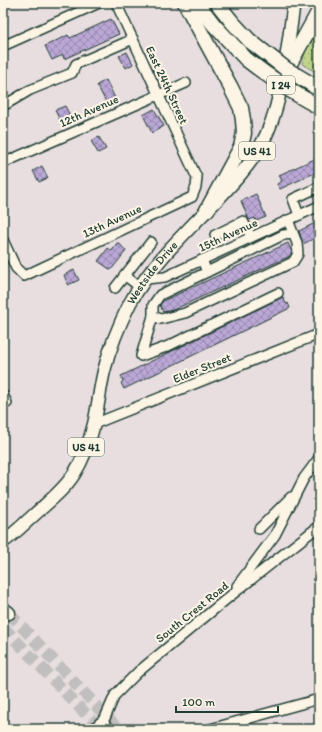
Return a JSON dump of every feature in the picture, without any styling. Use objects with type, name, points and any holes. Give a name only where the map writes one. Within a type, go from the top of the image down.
[{"type":"highway","name":"I 24","points":[[217,3],[250,41],[286,69],[316,87]]},
{"type":"highway","name":"I 24","points":[[193,7],[246,59],[289,90],[319,107]]},
{"type":"highway","points":[[193,7],[241,108],[244,133],[241,147],[207,210]]},
{"type":"highway","points":[[282,78],[319,11]]},
{"type":"main road","name":"Westside Drive","points":[[5,543],[60,492],[74,474],[84,453],[94,424],[98,395],[108,354],[124,317],[143,283],[160,260],[232,184],[259,148],[268,132],[275,111],[282,78],[294,3]]},
{"type":"street","points":[[3,46],[99,3]]},
{"type":"street","name":"East 24th Street","points":[[116,3],[197,178]]},
{"type":"street","points":[[3,106],[30,90],[72,73],[76,64],[133,39]]},
{"type":"street","name":"12th Avenue","points":[[3,163],[186,82]]},
{"type":"street","name":"13th Avenue","points":[[3,240],[16,268],[24,276],[192,197],[196,187],[197,178]]},
{"type":"street","points":[[299,215],[293,199],[319,187]]},
{"type":"street","name":"15th Avenue","points":[[143,283],[164,277],[319,206]]},
{"type":"street","points":[[153,316],[161,319],[185,313],[293,262],[298,254],[297,243],[288,220]]},
{"type":"street","points":[[215,235],[243,221],[251,237]]},
{"type":"street","points":[[278,293],[166,347],[141,356],[153,316],[153,305],[160,295],[283,235],[293,234]]},
{"type":"street","points":[[115,288],[151,242]]},
{"type":"street","points":[[229,248],[235,258]]},
{"type":"street","points":[[202,260],[207,272]]},
{"type":"street","points":[[124,275],[143,283]]},
{"type":"street","name":"Elder Street","points":[[94,424],[319,334]]},
{"type":"street","points":[[229,597],[275,535],[304,478],[319,458]]},
{"type":"street","points":[[259,529],[297,492]]},
{"type":"street","name":"South Crest Road","points":[[93,729],[105,718],[115,695],[138,672],[229,597],[319,526]]},
{"type":"street","points":[[210,729],[319,699]]},
{"type":"street","points":[[102,721],[110,729]]},
{"type":"street","points":[[205,729],[223,729]]},
{"type":"green space","points":[[319,26],[319,74],[302,64],[308,42],[311,43]]},
{"type":"building","points":[[111,19],[119,34],[64,59],[63,55],[52,60],[45,46],[68,35],[70,38]]},
{"type":"building","points":[[127,52],[133,64],[126,68],[119,56]]},
{"type":"building","points":[[106,80],[116,100],[107,104],[97,85]]},
{"type":"building","points":[[65,106],[72,120],[62,125],[55,110]]},
{"type":"building","points":[[154,109],[164,126],[152,133],[143,115]]},
{"type":"building","points":[[99,137],[106,149],[98,153],[91,141]]},
{"type":"building","points":[[319,157],[319,171],[280,189],[277,184],[282,181],[279,175]]},
{"type":"building","points":[[42,166],[48,178],[39,182],[33,171]]},
{"type":"building","points":[[256,194],[266,217],[256,221],[255,218],[249,220],[241,201]]},
{"type":"building","points":[[319,221],[319,236],[303,244],[299,231]]},
{"type":"building","points":[[117,243],[119,243],[126,251],[111,270],[98,261],[108,248],[112,251]]},
{"type":"building","points":[[288,243],[292,252],[290,256],[173,310],[163,312],[160,305],[163,301]]},
{"type":"building","points":[[74,270],[79,280],[68,285],[64,275]]},
{"type":"building","points":[[283,297],[286,304],[288,303],[290,308],[124,389],[121,383],[123,381],[121,376]]},
{"type":"tunnel","points":[[9,613],[118,729]]},
{"type":"tunnel","points":[[3,627],[100,729]]}]
